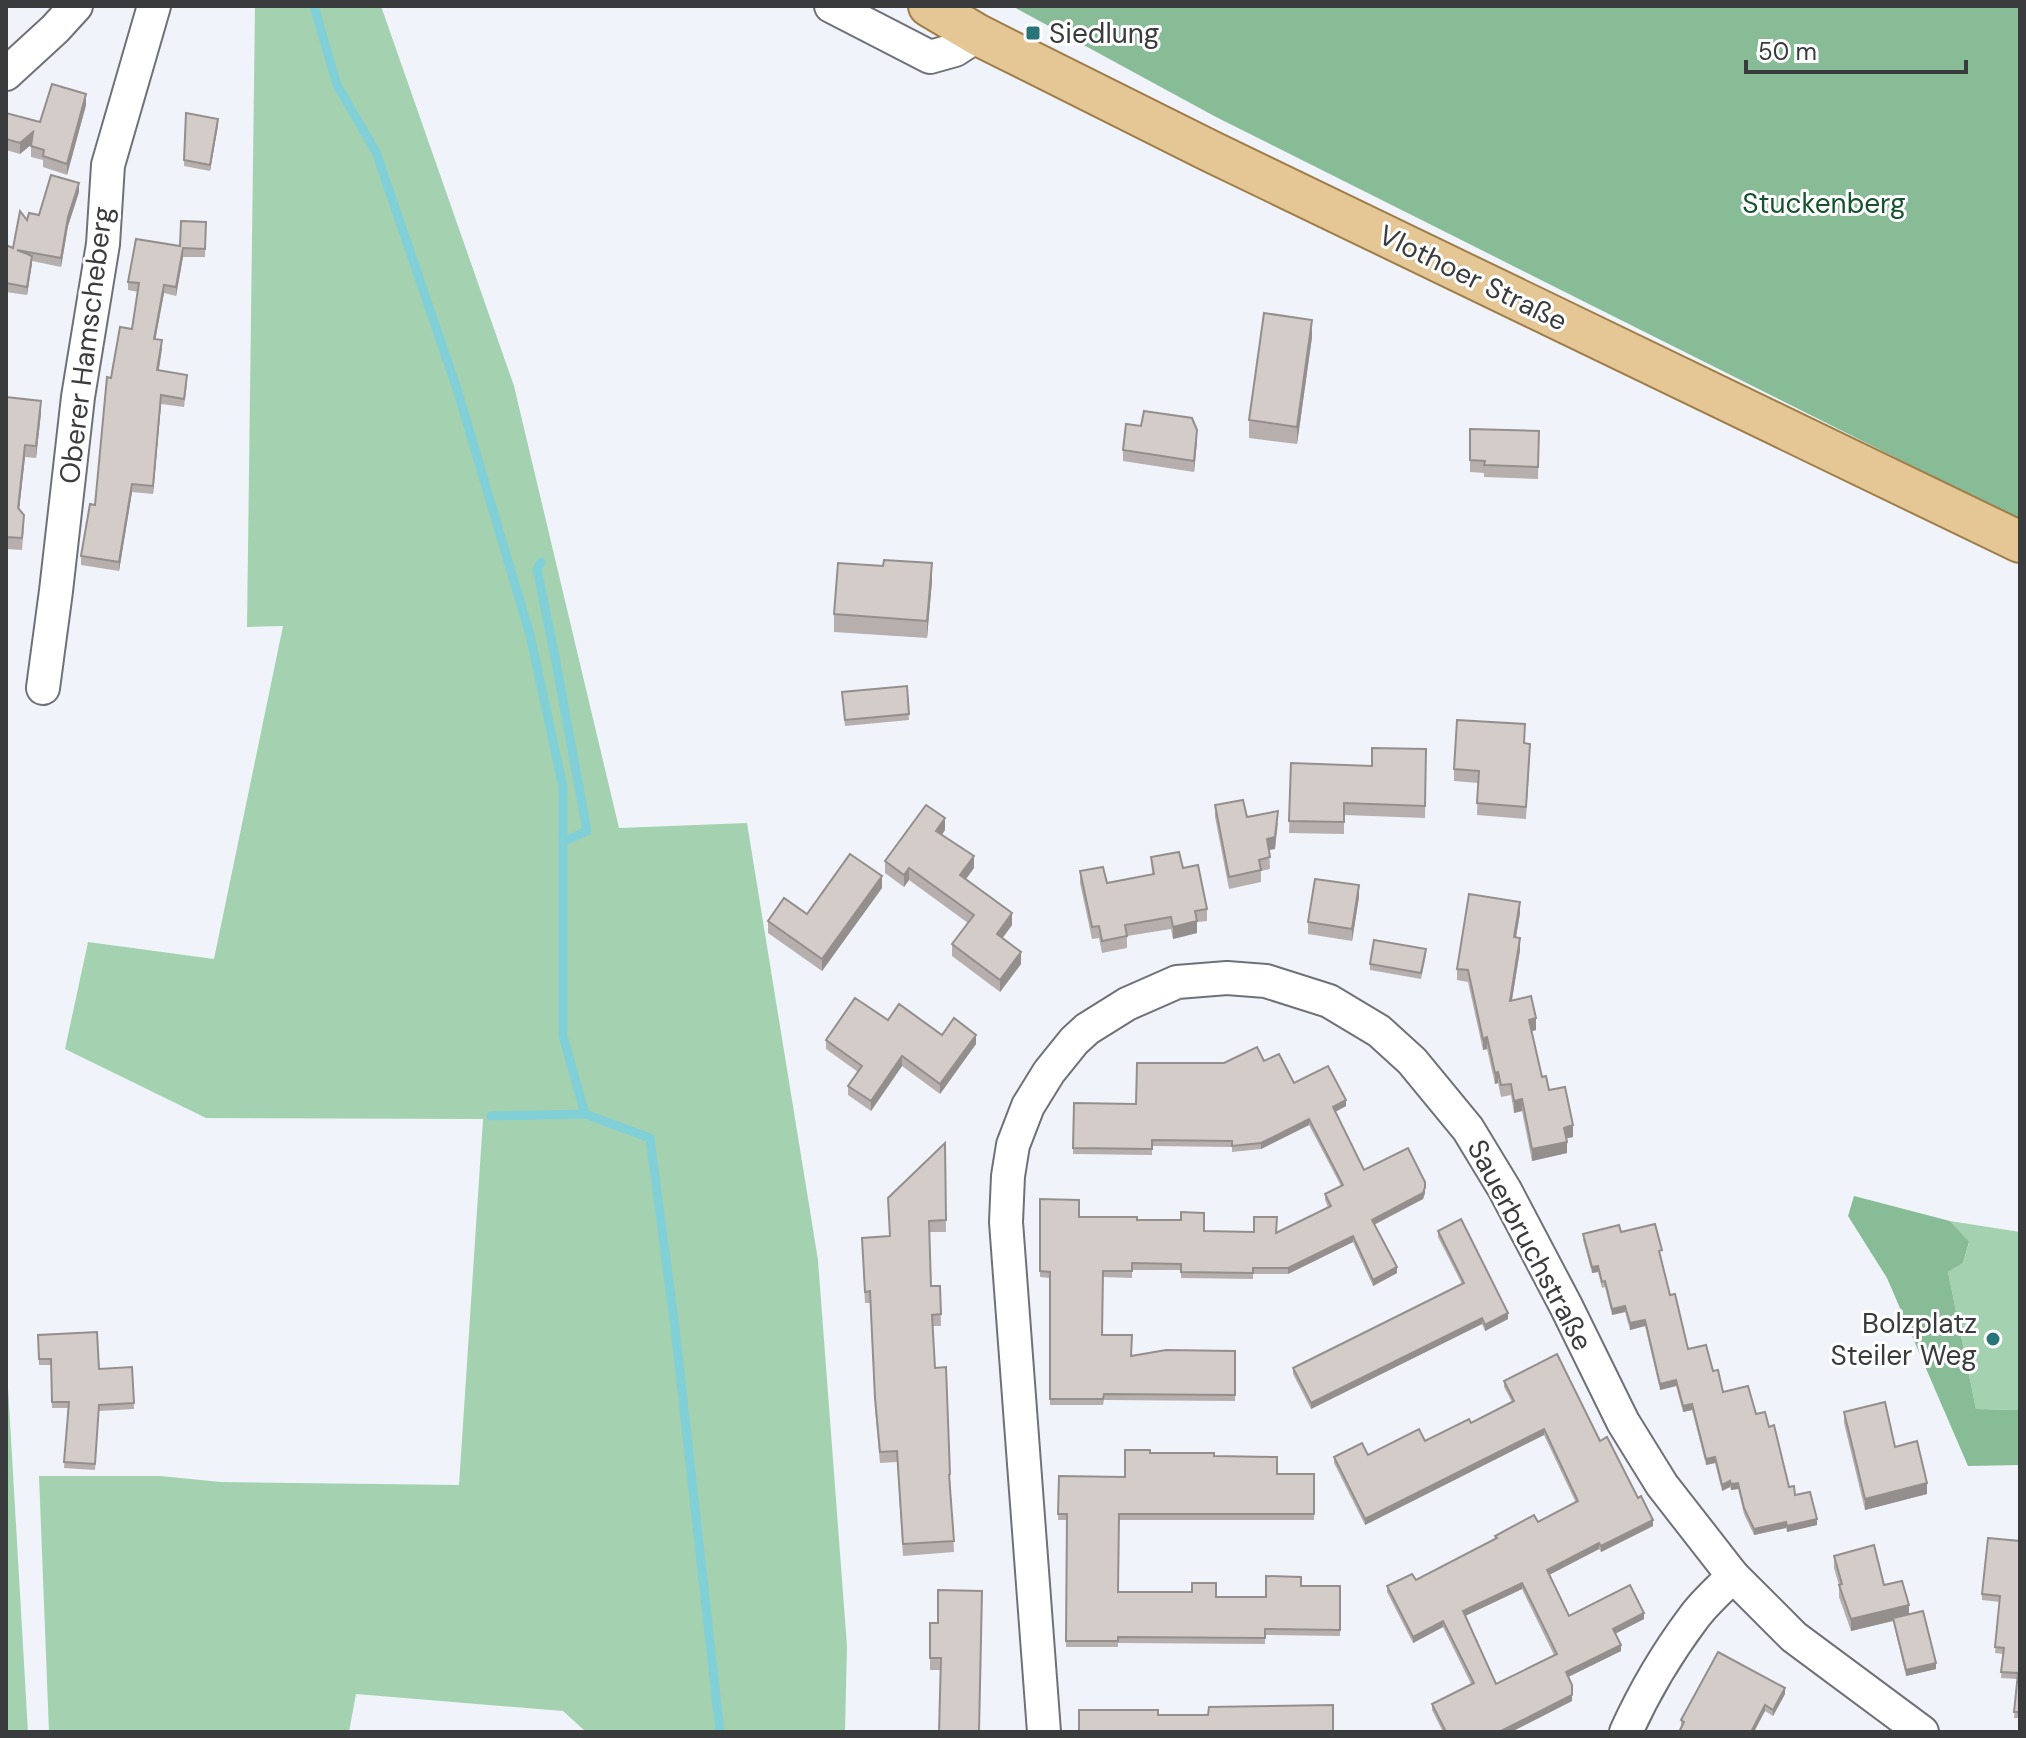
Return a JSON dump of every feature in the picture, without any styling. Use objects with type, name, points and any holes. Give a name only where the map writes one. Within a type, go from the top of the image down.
[{"type":"main road","name":"Vlothoer Straße","points":[[929,6],[978,35],[1210,151],[2020,542]]},
{"type":"street","points":[[6,74],[76,6]]},
{"type":"street","name":"Oberer Hamscheberg","points":[[43,688],[78,397],[103,244],[108,165],[154,6]]},
{"type":"street","points":[[831,6],[930,57],[955,50],[978,35]]},
{"type":"street","name":"Sauerbruchstraße","points":[[1044,1732],[1006,1222],[1013,1145],[1028,1106],[1049,1072],[1087,1029],[1127,1004],[1177,982],[1227,978],[1266,981],[1329,1001],[1379,1031],[1412,1061],[1468,1129],[1505,1190],[1623,1422],[1654,1472],[1733,1576],[1794,1637],[1922,1732]]},
{"type":"street","points":[[1626,1732],[1667,1656],[1695,1615],[1733,1576]]},
{"type":"green space","points":[[255,6],[381,6],[514,386],[619,828],[747,823],[818,1260],[847,1646],[845,1732],[586,1732],[563,1711],[356,1694],[349,1732],[49,1732],[39,1476],[160,1476],[221,1482],[459,1485],[483,1119],[206,1118],[65,1049],[88,942],[214,959],[283,626],[247,627]]},
{"type":"green space","name":"Stuckenberg","points":[[1012,6],[2020,6],[2020,520],[1216,117]]},
{"type":"green space","points":[[1854,1196],[1950,1221],[1969,1242],[1963,1263],[1948,1272],[1976,1409],[2020,1410],[2020,1465],[1968,1466],[1887,1278],[1848,1216]]},
{"type":"green space","name":"Bolzplatz Steiler Weg","points":[[1950,1221],[2020,1232],[2020,1410],[1976,1409],[1948,1272],[1963,1263],[1969,1243]]},
{"type":"green space","points":[[6,1352],[28,1732],[6,1732]]},
{"type":"building","points":[[52,84],[86,94],[67,164],[43,156],[44,150],[31,146],[33,132],[20,143],[6,139],[6,113],[40,122]]},
{"type":"building","points":[[186,113],[218,119],[210,165],[184,160]]},
{"type":"building","points":[[51,175],[79,183],[68,217],[61,258],[17,250],[32,256],[27,287],[6,283],[6,245],[13,248],[20,211],[27,220],[29,213],[39,215]]},
{"type":"building","points":[[181,221],[206,222],[205,249],[183,248],[176,287],[164,285],[154,339],[162,340],[157,370],[187,375],[184,399],[161,395],[153,486],[132,484],[119,562],[81,556],[90,504],[95,505],[107,377],[111,378],[120,327],[132,329],[139,283],[128,282],[136,239],[180,246]]},
{"type":"building","points":[[1264,313],[1312,320],[1297,427],[1249,420]]},
{"type":"building","points":[[6,397],[41,401],[36,446],[25,445],[18,508],[24,515],[22,538],[6,537]]},
{"type":"building","points":[[1144,411],[1192,418],[1197,430],[1194,461],[1123,450],[1126,424],[1141,426]]},
{"type":"building","points":[[1470,429],[1539,431],[1538,467],[1484,465],[1485,461],[1470,460]]},
{"type":"building","points":[[884,560],[932,563],[927,621],[834,614],[838,563],[883,566]]},
{"type":"building","points":[[907,686],[909,714],[845,720],[842,692]]},
{"type":"building","points":[[1457,720],[1525,724],[1524,743],[1530,744],[1526,807],[1477,803],[1479,771],[1454,769]]},
{"type":"building","points":[[1372,748],[1426,749],[1425,806],[1344,803],[1344,822],[1289,821],[1291,763],[1372,766]]},
{"type":"building","points":[[1243,800],[1247,817],[1278,811],[1275,837],[1267,839],[1270,857],[1259,860],[1261,870],[1229,877],[1215,805]]},
{"type":"building","points":[[926,805],[945,818],[936,831],[974,856],[960,875],[1012,913],[997,934],[1021,952],[1000,980],[952,944],[974,915],[909,868],[904,875],[885,861]]},
{"type":"building","points":[[1179,852],[1183,868],[1198,865],[1207,909],[1195,911],[1197,921],[1173,927],[1171,917],[1125,925],[1127,936],[1102,941],[1099,926],[1092,927],[1080,871],[1103,867],[1107,883],[1154,874],[1151,857]]},
{"type":"building","points":[[850,854],[882,876],[822,959],[768,921],[784,898],[807,914]]},
{"type":"building","points":[[1315,879],[1359,885],[1352,929],[1308,922]]},
{"type":"building","points":[[1469,894],[1520,902],[1514,937],[1520,938],[1510,1001],[1531,996],[1536,1018],[1529,1020],[1542,1077],[1546,1076],[1549,1090],[1565,1087],[1573,1125],[1564,1128],[1567,1142],[1532,1149],[1522,1099],[1514,1101],[1511,1084],[1501,1085],[1498,1072],[1495,1073],[1487,1037],[1483,1039],[1468,970],[1457,969]]},
{"type":"building","points":[[1374,940],[1426,949],[1421,973],[1370,964]]},
{"type":"building","points":[[855,998],[888,1020],[899,1004],[942,1035],[954,1018],[976,1035],[940,1084],[902,1056],[871,1101],[848,1086],[862,1066],[826,1040]]},
{"type":"building","points":[[1257,1047],[1264,1061],[1279,1054],[1294,1083],[1328,1066],[1346,1100],[1333,1107],[1364,1170],[1408,1148],[1425,1182],[1423,1193],[1372,1220],[1397,1267],[1373,1280],[1353,1236],[1288,1268],[1253,1268],[1253,1273],[1181,1272],[1181,1264],[1132,1263],[1132,1271],[1103,1271],[1102,1335],[1132,1335],[1131,1356],[1166,1350],[1235,1351],[1235,1395],[1104,1394],[1103,1399],[1050,1399],[1050,1272],[1040,1271],[1040,1199],[1079,1200],[1079,1217],[1181,1220],[1181,1212],[1204,1213],[1204,1231],[1254,1232],[1254,1217],[1277,1217],[1276,1233],[1331,1206],[1325,1194],[1343,1185],[1309,1119],[1261,1143],[1232,1146],[1232,1141],[1152,1140],[1152,1149],[1073,1148],[1074,1103],[1136,1104],[1137,1063],[1224,1063]]},
{"type":"building","points":[[945,1143],[946,1220],[929,1221],[931,1286],[940,1286],[941,1314],[932,1315],[935,1368],[946,1367],[954,1541],[903,1544],[897,1451],[880,1452],[870,1291],[865,1292],[862,1238],[890,1236],[888,1198]]},
{"type":"building","points":[[1461,1219],[1508,1313],[1485,1325],[1482,1318],[1311,1403],[1293,1368],[1464,1283],[1438,1231]]},
{"type":"building","points":[[1655,1224],[1670,1295],[1675,1294],[1688,1349],[1706,1345],[1713,1371],[1718,1370],[1723,1392],[1748,1386],[1756,1414],[1765,1412],[1769,1427],[1774,1425],[1789,1487],[1794,1486],[1795,1495],[1810,1492],[1817,1519],[1754,1529],[1744,1508],[1738,1483],[1731,1484],[1730,1481],[1722,1485],[1715,1457],[1706,1459],[1692,1404],[1683,1406],[1676,1380],[1660,1384],[1645,1320],[1630,1323],[1625,1306],[1612,1309],[1605,1281],[1602,1282],[1598,1266],[1592,1267],[1583,1234],[1619,1225],[1621,1232]]},
{"type":"building","points":[[97,1332],[99,1369],[132,1367],[134,1403],[99,1405],[95,1464],[64,1462],[69,1402],[52,1402],[51,1359],[39,1359],[38,1335]]},
{"type":"building","points":[[1557,1354],[1600,1441],[1607,1437],[1638,1498],[1641,1496],[1653,1520],[1547,1570],[1569,1616],[1630,1585],[1644,1613],[1613,1629],[1621,1645],[1566,1672],[1572,1685],[1572,1695],[1499,1732],[1446,1732],[1432,1704],[1474,1683],[1443,1621],[1413,1637],[1387,1586],[1412,1574],[1416,1580],[1534,1515],[1538,1522],[1578,1501],[1544,1429],[1365,1519],[1334,1457],[1362,1443],[1368,1455],[1419,1429],[1425,1441],[1469,1419],[1471,1423],[1514,1401],[1504,1381]],"holes":[[[1522,1583],[1557,1654],[1496,1684],[1463,1611]]]},
{"type":"building","points":[[1885,1402],[1895,1447],[1917,1441],[1927,1483],[1865,1499],[1844,1412]]},
{"type":"building","points":[[1125,1450],[1277,1457],[1277,1474],[1314,1474],[1314,1514],[1119,1514],[1118,1592],[1192,1592],[1192,1583],[1216,1583],[1216,1597],[1266,1597],[1266,1576],[1301,1577],[1301,1586],[1340,1586],[1340,1630],[1265,1629],[1265,1638],[1118,1637],[1118,1641],[1066,1641],[1067,1514],[1058,1514],[1059,1476],[1125,1477]]},
{"type":"building","points":[[1988,1538],[2020,1541],[2020,1712],[2014,1712],[2018,1673],[2001,1672],[2004,1648],[1995,1647],[2000,1596],[1982,1594]]},
{"type":"building","points":[[1874,1545],[1884,1585],[1902,1581],[1909,1605],[1851,1619],[1839,1585],[1842,1584],[1834,1556]]},
{"type":"building","points":[[938,1590],[982,1591],[979,1732],[939,1732],[941,1658],[930,1658],[930,1623],[938,1623]]},
{"type":"building","points":[[1923,1611],[1936,1663],[1906,1670],[1893,1618]]},
{"type":"building","points":[[1718,1652],[1785,1688],[1773,1710],[1765,1705],[1751,1732],[1679,1732],[1684,1722],[1681,1720]]},
{"type":"building","points":[[1333,1705],[1333,1732],[1079,1732],[1079,1710],[1158,1710],[1158,1715],[1208,1715],[1209,1707]]},
{"type":"waterway","points":[[314,6],[337,85],[376,152],[457,389],[530,635],[563,787],[563,1036],[585,1114],[650,1138],[675,1328],[720,1732]]},
{"type":"waterway","points":[[541,562],[537,569],[587,831],[563,842]]},
{"type":"waterway","points":[[491,1116],[585,1114]]},
{"type":"place","name":"Siedlung","points":[[1033,33]]},
{"type":"place","name":"Bolzplatz Steiler Weg","points":[[1993,1339]]}]
